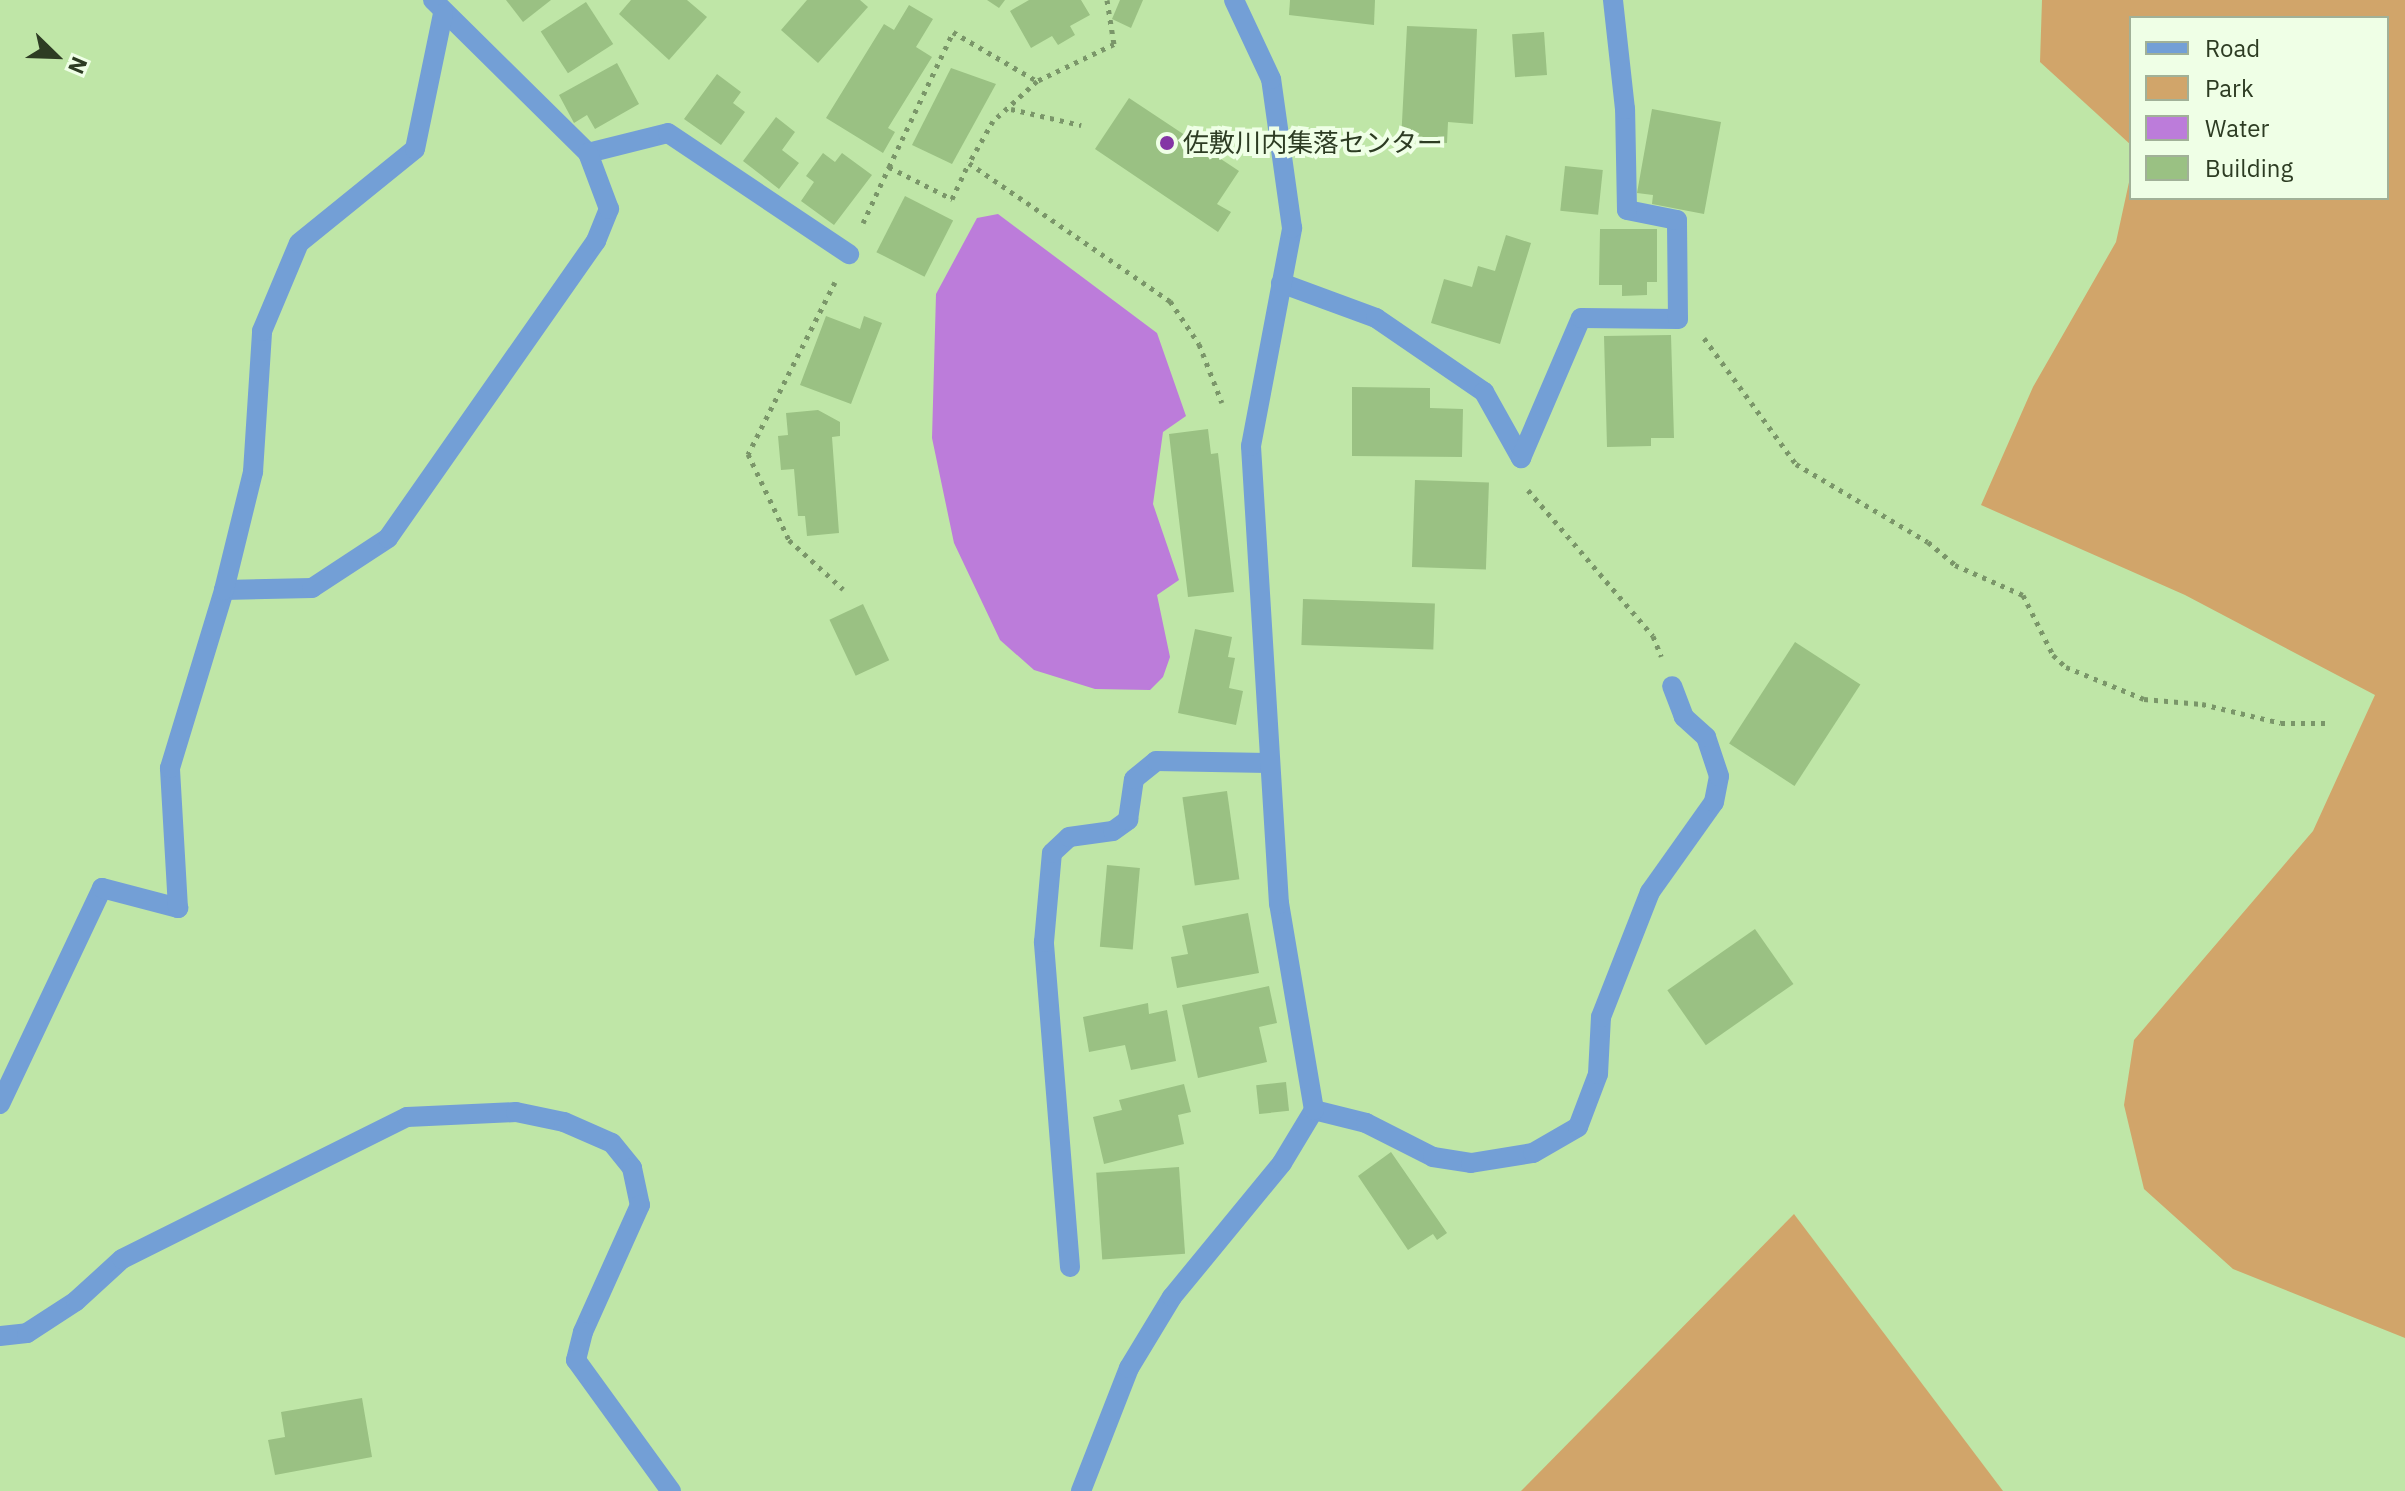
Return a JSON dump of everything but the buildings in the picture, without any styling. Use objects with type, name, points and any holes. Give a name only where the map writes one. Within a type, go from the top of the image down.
[{"type":"street","points":[[1081,1491],[1129,1368],[1172,1297],[1282,1163],[1314,1110],[1279,904],[1251,446],[1292,228],[1271,79],[1234,0]]},
{"type":"street","points":[[1521,458],[1581,318],[1678,319],[1677,220],[1627,210],[1625,109],[1613,0]]},
{"type":"street","points":[[224,590],[312,588],[388,538],[596,241],[609,209],[588,153],[438,7]]},
{"type":"street","points":[[0,1104],[102,888],[178,908],[170,768],[224,590],[253,472],[262,331],[299,243],[415,149],[438,7]]},
{"type":"street","points":[[588,153],[668,133],[849,254]]},
{"type":"street","points":[[1281,283],[1376,318],[1484,392],[1521,458]]},
{"type":"street","points":[[1314,1110],[1366,1123],[1433,1157],[1471,1163],[1533,1153],[1578,1127],[1598,1074],[1601,1017],[1650,892],[1714,802],[1719,776],[1706,737],[1684,717],[1672,686]]},
{"type":"street","points":[[1070,1267],[1044,942],[1052,853],[1069,837],[1113,831],[1128,820],[1134,779],[1156,761],[1268,763]]},
{"type":"street","points":[[0,1336],[27,1333],[76,1301],[122,1259],[407,1117],[516,1112],[564,1122],[612,1143],[632,1168],[640,1205],[583,1332],[576,1360],[671,1491]]},
{"type":"path","points":[[889,167],[952,199],[993,121],[1037,81],[1114,44],[1107,0]]},
{"type":"path","points":[[843,589],[789,540],[748,454],[849,254],[953,32],[1037,81]]},
{"type":"path","points":[[1010,108],[1081,125]]},
{"type":"path","points":[[969,163],[1170,301],[1199,344],[1233,429],[1251,446]]},
{"type":"path","points":[[1678,319],[1699,332],[1796,464],[1928,542],[1955,565],[2023,595],[2053,655],[2066,667],[2144,699],[2202,704],[2281,723],[2329,723]]},
{"type":"path","points":[[1521,458],[1526,486],[1653,636],[1672,686]]},
{"type":"green space","points":[[2042,0],[2405,0],[2405,1338],[2233,1269],[2144,1189],[2124,1105],[2134,1040],[2313,831],[2375,695],[2185,595],[1981,505],[2033,387],[2116,242],[2129,182],[2129,200],[2389,200],[2389,16],[2129,16],[2129,143],[2040,62]]},
{"type":"green space","points":[[1794,1214],[2003,1491],[1521,1491]]},
{"type":"water","points":[[998,214],[1157,333],[1186,416],[1163,432],[1153,504],[1179,580],[1157,595],[1170,657],[1163,677],[1150,690],[1095,689],[1034,670],[1000,640],[954,543],[932,438],[936,294],[977,218]]},
{"type":"place","name":"佐敷川内集落センター","points":[[1167,143]]}]
